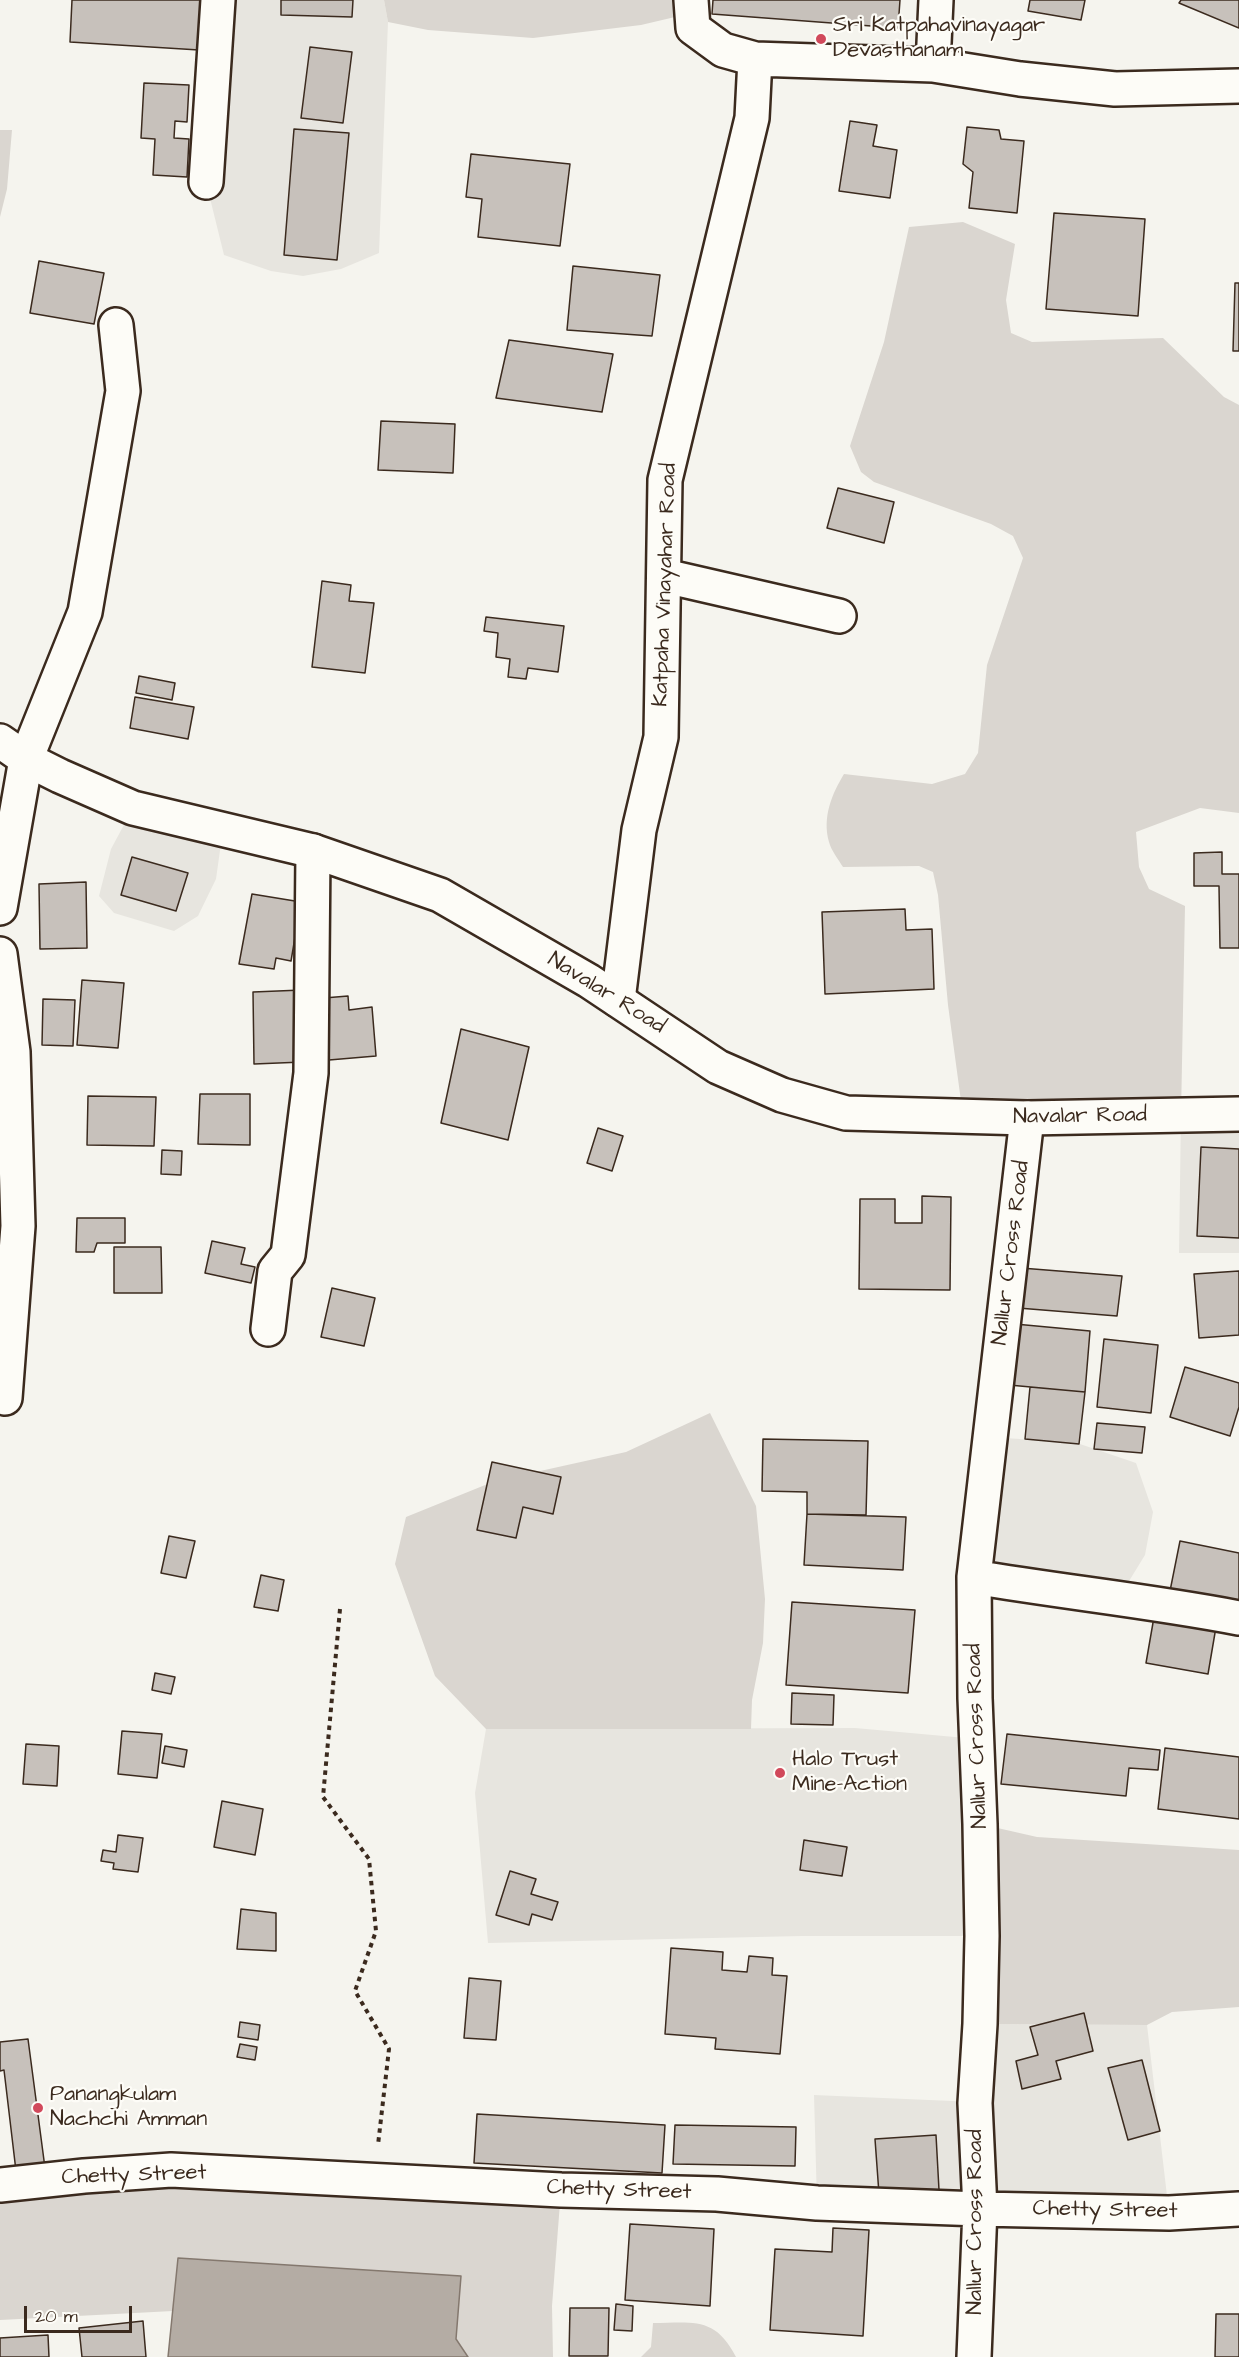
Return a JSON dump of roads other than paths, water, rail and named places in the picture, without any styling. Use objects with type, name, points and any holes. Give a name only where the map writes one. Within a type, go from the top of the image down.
[{"type":"street","points":[[206,182],[218,0]]},
{"type":"street","points":[[691,0],[693,28],[723,50],[755,60],[933,65],[1020,79],[1114,89],[1239,86]]},
{"type":"street","points":[[933,65],[936,0]]},
{"type":"street","name":"Katpaha Vinayahar Road","points":[[618,1000],[639,830],[661,737],[665,480],[752,118],[755,60]]},
{"type":"street","points":[[0,908],[13,750],[85,612],[123,391],[116,324]]},
{"type":"street","points":[[665,576],[839,616]]},
{"type":"street","name":"Navalar Road","points":[[13,750],[133,808],[313,851],[440,896],[618,1000],[718,1067],[782,1095],[846,1113],[1027,1118],[1239,1114]]},
{"type":"street","points":[[268,1329],[275,1271],[288,1255],[311,1072],[313,851]]},
{"type":"street","points":[[0,954],[13,1052],[18,1226],[4,1398]]},
{"type":"street","name":"Nallur Cross Road","points":[[974,2357],[980,2209],[975,2103],[982,1936],[974,1577],[1027,1118]]},
{"type":"street","points":[[974,1577],[1072,1594],[1188,1608],[1239,1618]]},
{"type":"street","name":"Chetty Street","points":[[0,2185],[171,2170],[373,2182],[717,2194],[817,2203],[980,2209],[1169,2213],[1239,2209]]},
{"type":"place","name":"Sri Katpahavinayagar Devasthanam","points":[[821,39]]},
{"type":"place","name":"Halo Trust Mine-Action","points":[[780,1773]]},
{"type":"place","name":"Panangkulam Nachchi Amman","points":[[38,2108]]}]
